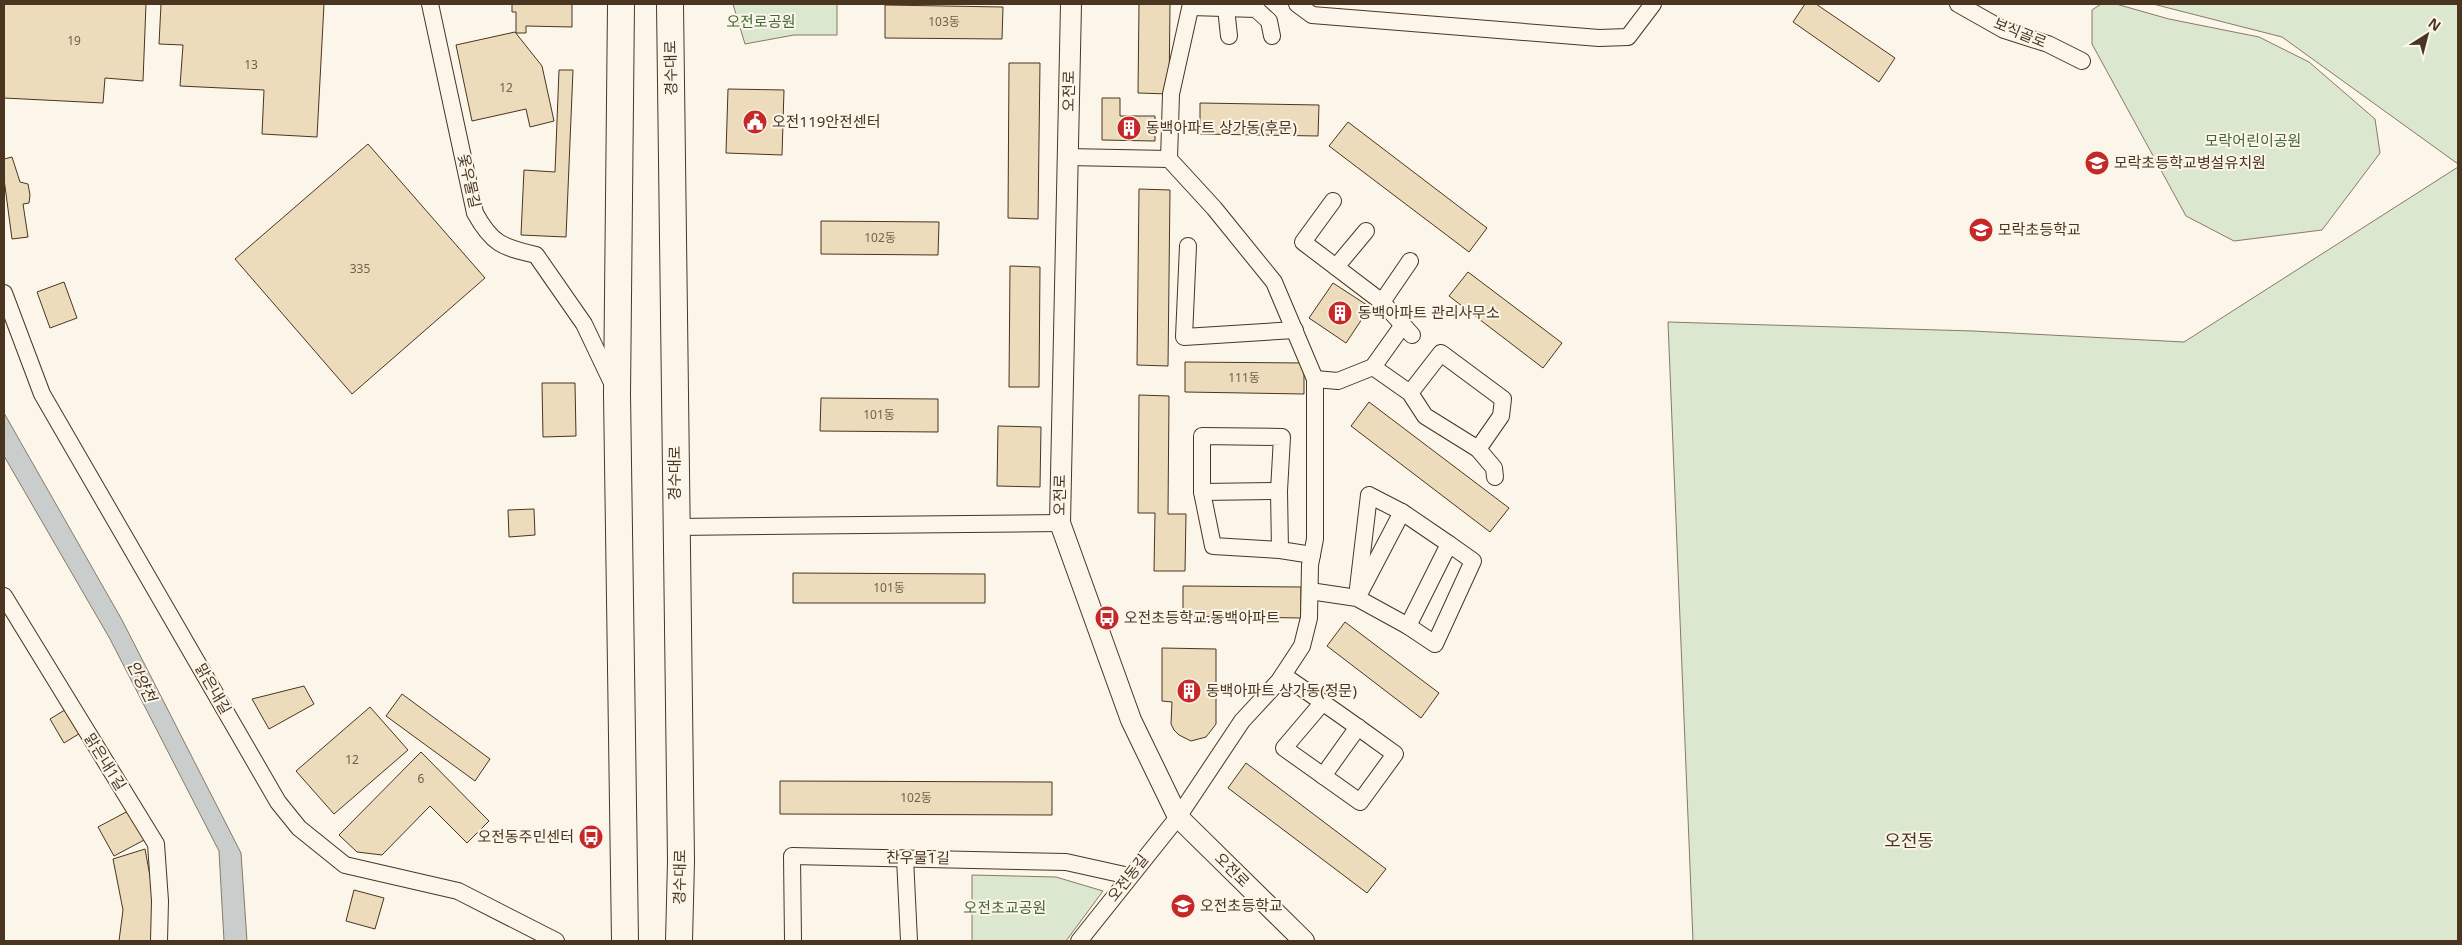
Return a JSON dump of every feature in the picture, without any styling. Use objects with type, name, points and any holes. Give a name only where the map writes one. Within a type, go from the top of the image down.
[{"type":"main road","points":[[621,4],[617,394],[625,941]]},
{"type":"main road","name":"경수대로","points":[[670,4],[681,861],[679,941]]},
{"type":"street","name":"옻우물길","points":[[430,4],[475,213],[486,234],[508,248],[536,255],[584,324],[617,394]]},
{"type":"street","name":"오전로","points":[[1071,4],[1060,523],[1131,720],[1178,817],[1304,941]]},
{"type":"street","points":[[1297,4],[1312,15],[1599,38],[1628,37],[1653,4]]},
{"type":"street","name":"보식골로","points":[[1958,4],[2004,30],[2048,44],[2082,61]]},
{"type":"street","points":[[1272,36],[1269,21],[1256,9],[1191,5],[1170,94],[1169,159],[1214,208],[1274,282],[1315,379],[1338,381],[1373,367],[1408,330],[1382,302],[1303,242],[1333,201]]},
{"type":"street","points":[[1226,8],[1229,36]]},
{"type":"street","points":[[1067,157],[1169,159]]},
{"type":"street","points":[[1336,267],[1366,231]]},
{"type":"street","points":[[1188,246],[1184,337],[1295,330]]},
{"type":"street","points":[[1382,302],[1410,261]]},
{"type":"street","name":"맑은내길","points":[[4,293],[42,394],[278,802],[299,828],[345,865],[458,891],[556,941]]},
{"type":"street","points":[[1410,394],[1441,353],[1503,399],[1502,416],[1478,449]]},
{"type":"street","points":[[1373,367],[1410,394],[1425,416],[1478,449],[1494,468],[1495,477]]},
{"type":"street","name":"오전동길","points":[[1079,941],[1178,817],[1242,721],[1283,675],[1302,646],[1310,618],[1312,555],[1315,539],[1315,379]]},
{"type":"street","points":[[1280,550],[1279,491],[1282,437],[1202,436],[1202,492],[1214,546],[1280,550],[1312,555]]},
{"type":"street","points":[[1202,492],[1279,491]]},
{"type":"street","points":[[1310,591],[1357,598],[1408,626],[1435,644],[1473,561],[1402,512],[1369,494],[1357,598]]},
{"type":"street","points":[[1357,598],[1402,512]]},
{"type":"street","points":[[676,527],[1060,523]]},
{"type":"street","points":[[1408,626],[1449,544]]},
{"type":"street","name":"맑은내1길","points":[[4,596],[156,844],[160,901],[158,941]]},
{"type":"street","points":[[1283,675],[1323,702],[1395,754],[1360,802],[1284,748],[1323,702]]},
{"type":"street","points":[[1323,776],[1358,727]]},
{"type":"street","name":"찬우물1길","points":[[793,941],[792,856],[1066,862],[1129,876]]},
{"type":"street","points":[[905,858],[909,941]]},
{"type":"green space","name":"오전로공원","points":[[733,4],[837,4],[837,35],[794,35],[745,44]]},
{"type":"green space","name":"모락어린이공원","points":[[2101,4],[2116,4],[2169,19],[2259,37],[2309,62],[2375,119],[2380,153],[2322,230],[2234,241],[2186,216],[2092,44],[2092,10]]},
{"type":"green space","points":[[2153,4],[2458,4],[2458,164],[2282,37]]},
{"type":"green space","points":[[2458,167],[2458,941],[1693,941],[1668,322],[1973,331],[2184,342]]},
{"type":"green space","name":"오전초교공원","points":[[972,875],[1056,877],[1103,891],[1066,941],[972,941]]},
{"type":"water","name":"안양천","points":[[4,413],[122,620],[241,853],[247,941],[224,941],[219,851],[110,639],[4,456]]},
{"type":"building","points":[[4,4],[146,4],[143,81],[105,78],[103,103],[4,98]]},
{"type":"building","points":[[161,4],[324,4],[317,137],[262,134],[264,90],[180,86],[183,45],[159,44]]},
{"type":"building","points":[[512,4],[572,4],[572,27],[526,26],[526,33],[516,33],[516,12],[512,12]]},
{"type":"building","points":[[1139,4],[1170,4],[1169,94],[1138,93]]},
{"type":"building","points":[[1805,4],[1816,4],[1895,58],[1879,82],[1793,22]]},
{"type":"building","points":[[885,5],[1003,7],[1002,39],[885,38]]},
{"type":"building","points":[[515,32],[542,66],[554,121],[530,127],[526,109],[472,121],[456,45]]},
{"type":"building","points":[[1009,63],[1040,63],[1038,219],[1008,218]]},
{"type":"building","points":[[559,70],[573,70],[566,237],[521,235],[524,170],[555,172]]},
{"type":"building","name":"오전119안전센터","points":[[728,89],[784,90],[782,155],[726,153]]},
{"type":"building","name":"동백아파트 상가동(후문)","points":[[1102,98],[1120,98],[1120,116],[1155,116],[1155,141],[1102,140]]},
{"type":"building","points":[[1200,103],[1319,105],[1318,136],[1200,134]]},
{"type":"building","points":[[1348,122],[1487,228],[1469,252],[1329,146]]},
{"type":"building","points":[[368,144],[485,278],[352,394],[235,259]]},
{"type":"building","points":[[12,157],[20,182],[28,184],[30,195],[29,203],[23,204],[28,237],[12,239],[4,179],[4,159]]},
{"type":"building","points":[[1139,189],[1170,190],[1168,366],[1137,365]]},
{"type":"building","points":[[821,221],[939,222],[938,255],[821,254]]},
{"type":"building","points":[[1010,266],[1040,267],[1039,387],[1009,387]]},
{"type":"building","points":[[1468,272],[1562,343],[1543,368],[1449,296]]},
{"type":"building","points":[[64,282],[77,318],[50,328],[37,292]]},
{"type":"building","name":"동백아파트 관리사무소","points":[[1333,283],[1370,307],[1346,343],[1309,318]]},
{"type":"building","points":[[1185,362],[1304,363],[1304,394],[1185,392]]},
{"type":"building","points":[[542,383],[575,383],[576,436],[543,437]]},
{"type":"building","points":[[1139,395],[1169,396],[1168,514],[1186,514],[1185,571],[1154,571],[1155,513],[1138,513]]},
{"type":"building","points":[[821,398],[938,399],[938,432],[820,431]]},
{"type":"building","points":[[1369,402],[1509,508],[1490,532],[1351,426]]},
{"type":"building","points":[[998,426],[1041,427],[1040,487],[997,486]]},
{"type":"building","points":[[534,509],[535,535],[509,537],[508,510]]},
{"type":"building","points":[[793,573],[985,574],[985,603],[793,603]]},
{"type":"building","points":[[1183,586],[1301,587],[1301,618],[1183,616]]},
{"type":"building","points":[[1345,622],[1439,693],[1421,718],[1327,646]]},
{"type":"building","name":"동백아파트 상가동(정문)","points":[[1162,648],[1216,649],[1216,724],[1206,737],[1191,741],[1179,735],[1171,724],[1172,702],[1162,701]]},
{"type":"building","points":[[304,686],[314,704],[269,729],[252,699]]},
{"type":"building","points":[[402,694],[490,759],[475,781],[386,716]]},
{"type":"building","points":[[370,707],[408,750],[334,814],[296,771]]},
{"type":"building","points":[[68,708],[82,732],[64,743],[50,719]]},
{"type":"building","points":[[421,752],[489,821],[467,843],[430,806],[382,855],[357,852],[339,835]]},
{"type":"building","points":[[1246,763],[1386,869],[1367,893],[1228,788]]},
{"type":"building","points":[[780,781],[1052,782],[1052,815],[780,814]]},
{"type":"building","points":[[130,810],[146,839],[114,856],[98,827]]},
{"type":"building","points":[[145,849],[157,914],[154,941],[119,941],[123,910],[113,859]]},
{"type":"building","points":[[354,890],[384,898],[375,929],[346,921]]},
{"type":"place","name":"오전119안전센터","points":[[755,122]]},
{"type":"place","name":"동백아파트 상가동(후문)","points":[[1129,128]]},
{"type":"place","name":"모락초등학교병설유치원","points":[[2097,163]]},
{"type":"place","name":"모락초등학교","points":[[1981,230]]},
{"type":"place","name":"동백아파트 관리사무소","points":[[1340,313]]},
{"type":"place","name":"오전초등학교.동백아파트","points":[[1107,618]]},
{"type":"place","name":"동백아파트 상가동(정문)","points":[[1189,691]]},
{"type":"place","name":"오전동주민센터","points":[[591,837]]},
{"type":"place","name":"오전초등학교","points":[[1183,906]]},
{"type":"district","name":"오전동","points":[[1909,841]]}]
